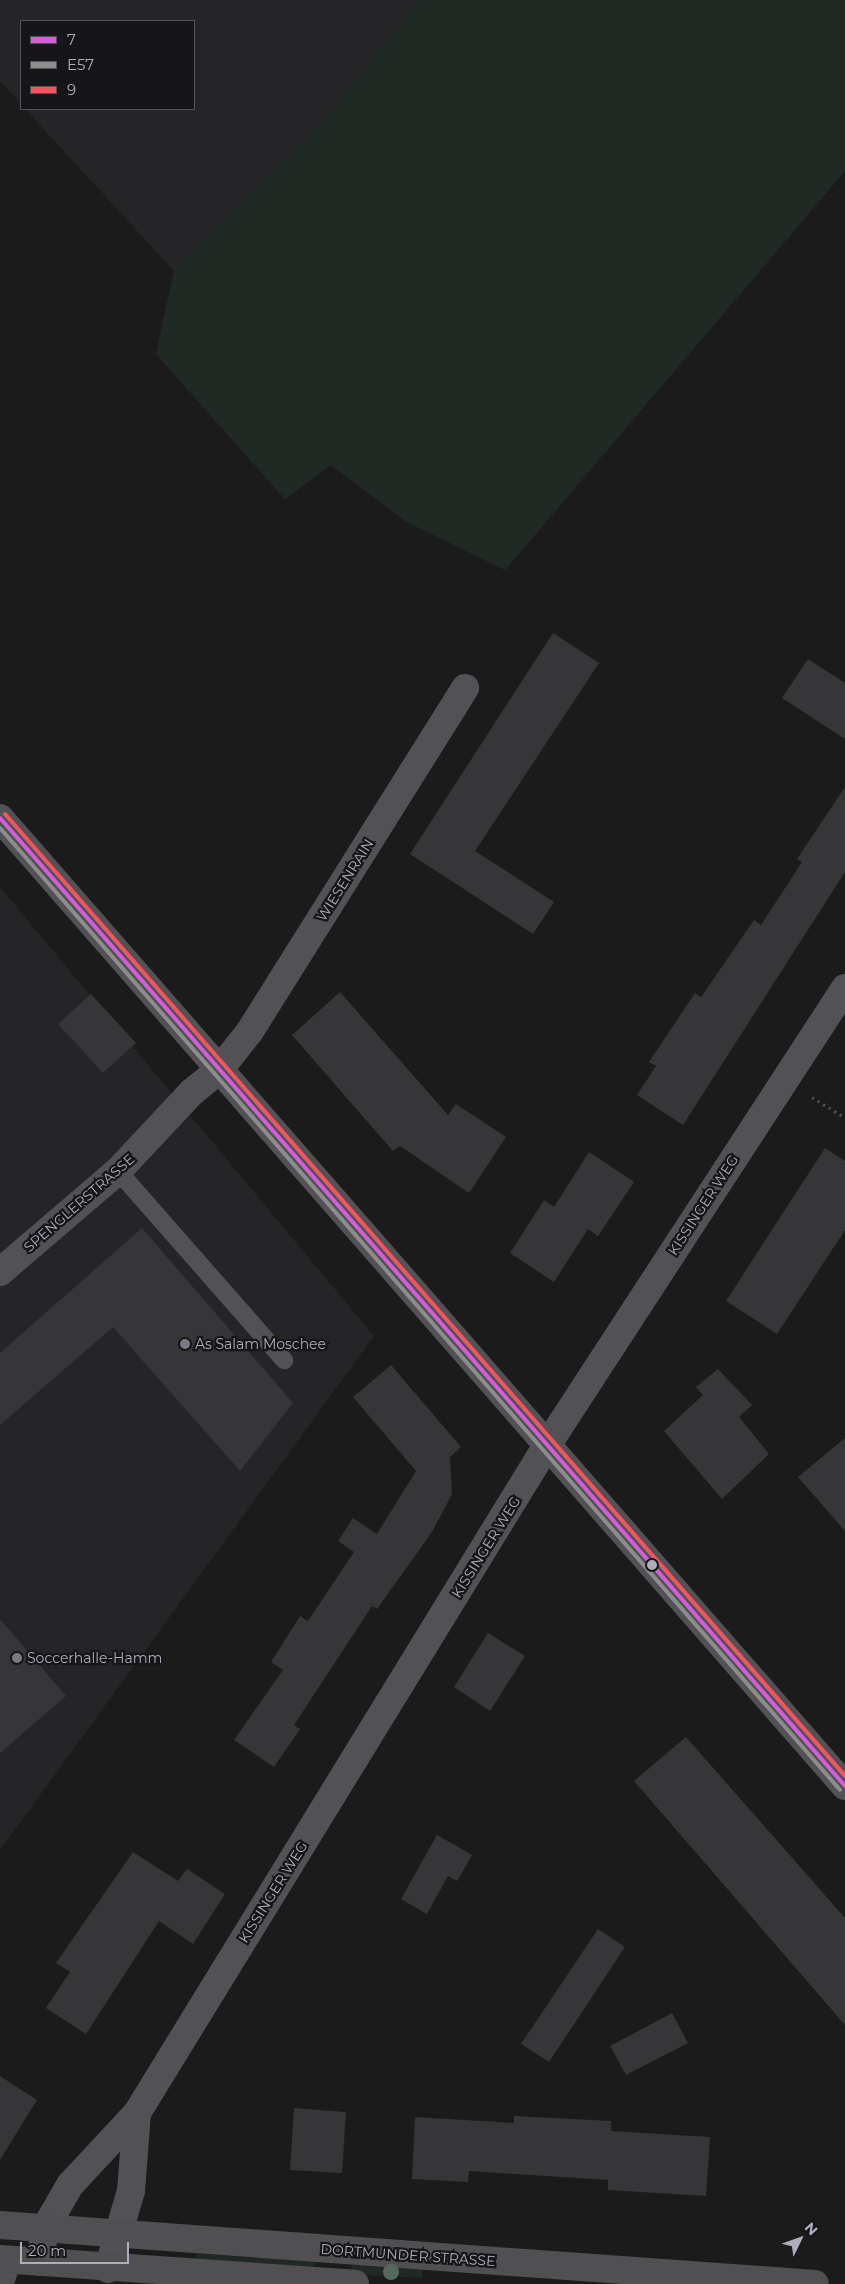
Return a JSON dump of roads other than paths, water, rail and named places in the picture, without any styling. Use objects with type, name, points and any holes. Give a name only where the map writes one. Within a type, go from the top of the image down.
[{"type":"main road","name":"DORTMUNDER STRASSE","points":[[0,2225],[44,2230],[815,2284]]},
{"type":"main road","points":[[2,2267],[41,2262],[108,2270],[355,2284]]},
{"type":"street","name":"WIESENRAIN","points":[[220,1069],[250,1031],[466,688]]},
{"type":"street","points":[[0,818],[546,1446],[845,1786]]},
{"type":"street","name":"KISSINGER WEG","points":[[41,2262],[44,2230],[70,2185],[137,2112],[546,1446],[845,988]]},
{"type":"street","name":"SPENGLERSTRASSE","points":[[0,1272],[118,1171],[192,1092],[220,1069]]},
{"type":"street","name":"KISSINGER WEG","points":[[108,2270],[131,2191],[137,2112]]},
{"type":"lane","points":[[118,1171],[284,1360]]},
{"type":"place","name":"As Salam Moschee","points":[[185,1344]]},
{"type":"place","name":"Soccerhalle-Hamm","points":[[17,1658]]}]
